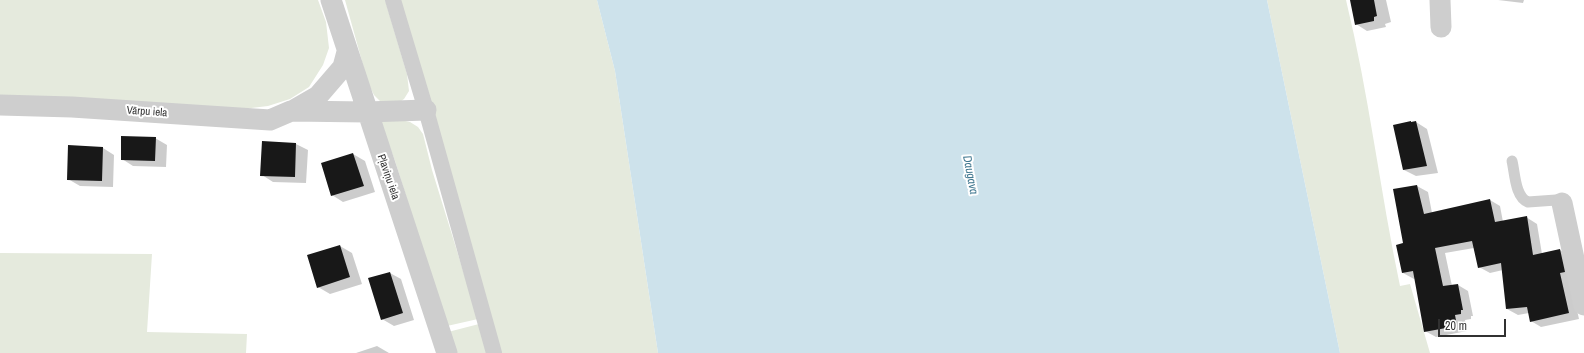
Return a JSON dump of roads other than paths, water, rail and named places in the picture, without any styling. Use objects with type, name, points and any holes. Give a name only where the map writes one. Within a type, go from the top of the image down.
[{"type":"street","name":"Pļaviņu iela","points":[[331,0],[447,353]]},
{"type":"street","points":[[393,0],[426,110],[494,353]]},
{"type":"street","points":[[1440,0],[1441,27]]},
{"type":"street","name":"Vārpu iela","points":[[0,105],[72,107],[270,120],[291,111],[318,96],[343,67],[348,52]]},
{"type":"street","name":"Vārpu iela","points":[[291,111],[367,112],[426,110]]},
{"type":"street","points":[[1562,203],[1584,305]]},
{"type":"lane","points":[[1512,161],[1519,192],[1525,200],[1528,202],[1556,200],[1562,203]]},
{"type":"water","name":"Daugava","points":[[597,0],[1267,0],[1340,353],[658,353],[615,71]]}]
